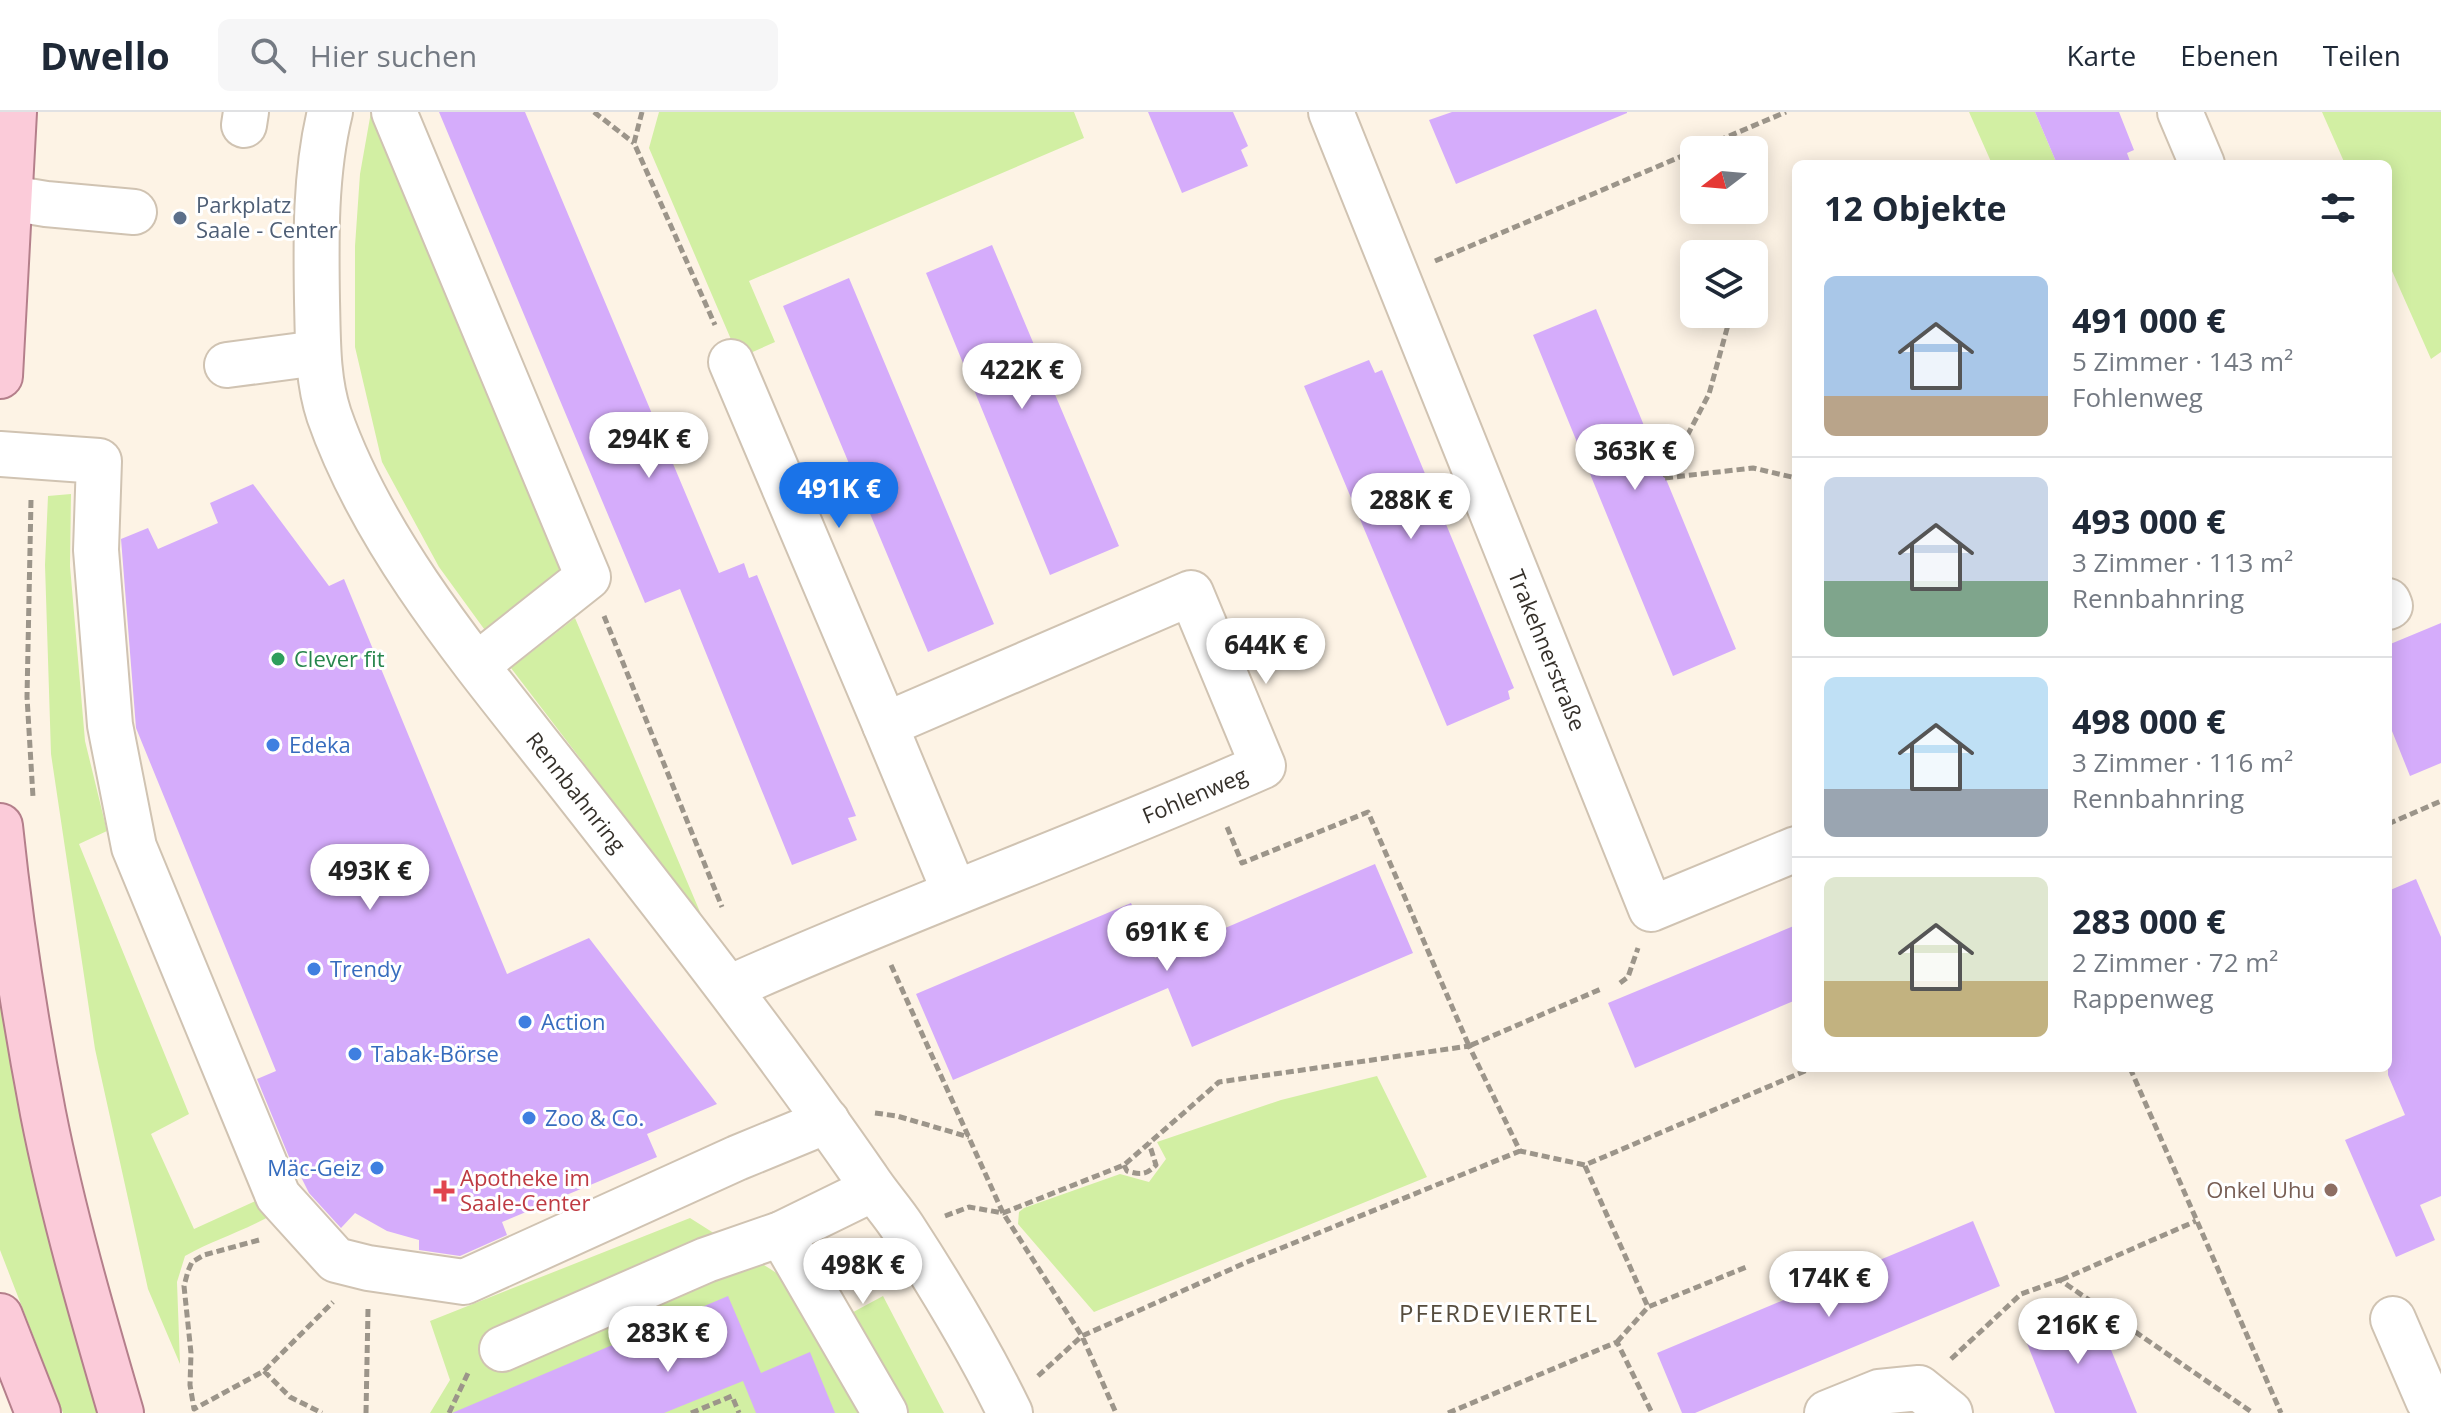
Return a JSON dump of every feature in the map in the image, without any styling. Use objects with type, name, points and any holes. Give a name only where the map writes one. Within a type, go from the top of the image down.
[{"type":"main road","points":[[0,376],[14,112]]},
{"type":"main road","points":[[17,813],[7,888],[43,1114],[88,1300],[121,1413]]},
{"type":"main road","points":[[0,1316],[38,1413]]},
{"type":"street","name":"Rennbahnring","points":[[330,112],[324,136],[316,243],[318,353],[328,411],[355,477],[413,579],[729,988],[901,1224],[948,1300],[1008,1409]]},
{"type":"street","points":[[394,112],[588,577],[477,665]]},
{"type":"street","name":"Trakehnerstraße","points":[[1331,112],[1651,909],[1792,851]]},
{"type":"street","points":[[2180,112],[2200,160]]},
{"type":"street","points":[[10,198],[134,212]]},
{"type":"street","points":[[227,365],[318,353]]},
{"type":"street","points":[[731,362],[955,893]]},
{"type":"street","points":[[16,456],[99,461],[96,550],[110,725],[134,847],[287,1207],[336,1260],[368,1268],[464,1282],[737,1158],[827,1121]]},
{"type":"street","name":"Fohlenweg","points":[[729,988],[1263,766],[1191,593],[885,725]]},
{"type":"street","points":[[502,1349],[706,1260],[781,1234],[873,1189]]},
{"type":"street","points":[[781,1234],[885,1413]]},
{"type":"street","points":[[2393,1319],[2422,1403]]},
{"type":"street","points":[[1827,1413],[1879,1392],[1935,1400]]},
{"type":"path","points":[[594,112],[634,143],[731,362]]},
{"type":"path","points":[[634,143],[642,112]]},
{"type":"path","points":[[1729,136],[1786,112]]},
{"type":"path","points":[[1397,277],[1680,156]]},
{"type":"path","points":[[1727,328],[1709,394],[1665,478],[1753,468],[1792,477]]},
{"type":"path","points":[[16,456],[27,697],[17,813]]},
{"type":"path","points":[[588,577],[724,911]]},
{"type":"path","points":[[1211,789],[1242,863],[1368,812],[1469,1046],[1520,1151]]},
{"type":"path","points":[[2392,822],[2441,801]]},
{"type":"path","points":[[873,926],[1003,1213],[1082,1336],[1116,1413]]},
{"type":"path","points":[[1620,983],[1628,977]]},
{"type":"path","points":[[936,1219],[969,1207],[1003,1213],[1124,1165],[1219,1082],[1469,1046],[1601,989]]},
{"type":"path","points":[[1008,1409],[1082,1336],[1247,1262],[1520,1151],[1585,1165],[1803,1072]]},
{"type":"path","points":[[2132,1072],[2281,1413]]},
{"type":"path","points":[[827,1121],[845,1114],[897,1116],[969,1137]]},
{"type":"path","points":[[1124,1165],[1127,1171],[1141,1175],[1156,1165],[1149,1143]]},
{"type":"path","points":[[1585,1165],[1648,1307]]},
{"type":"path","points":[[287,1207],[266,1237],[204,1255],[192,1262],[184,1286],[194,1409],[264,1371],[368,1268]]},
{"type":"path","points":[[1935,1400],[2021,1294],[2196,1221]]},
{"type":"path","points":[[1448,1413],[1617,1342],[1648,1307],[1749,1266]]},
{"type":"path","points":[[366,1413],[368,1268]]},
{"type":"path","points":[[2060,1280],[2253,1413]]},
{"type":"path","points":[[1617,1342],[1652,1413]]},
{"type":"path","points":[[264,1371],[290,1397],[322,1413]]},
{"type":"path","points":[[691,1413],[732,1396],[739,1413]]},
{"type":"green space","points":[[371,112],[375,112],[562,575],[487,633],[439,567],[382,462],[355,347],[355,246],[360,174]]},
{"type":"green space","points":[[659,112],[1074,112],[1084,138],[749,281],[775,342],[739,358],[649,148]]},
{"type":"green space","points":[[1969,112],[2035,112],[2055,160],[1990,160]]},
{"type":"green space","points":[[2322,112],[2441,112],[2441,352],[2431,359],[2392,271],[2392,160],[2343,160]]},
{"type":"green space","points":[[71,494],[70,566],[85,741],[107,831],[79,844],[189,1114],[151,1134],[194,1229],[260,1199],[275,1213],[185,1256],[177,1282],[180,1364],[148,1289],[95,1049],[51,754],[45,565],[48,496]]},
{"type":"green space","points":[[575,618],[703,919],[511,668]]},
{"type":"green space","points":[[0,972],[98,1413],[63,1413],[0,1250]]},
{"type":"green space","points":[[1377,1076],[1427,1177],[1094,1312],[1018,1224],[1019,1212],[1024,1208],[1120,1174],[1149,1182],[1166,1159],[1157,1142],[1281,1100]]},
{"type":"green space","points":[[690,1218],[797,1286],[820,1330],[883,1296],[944,1413],[430,1413],[450,1380],[430,1321]]},
{"type":"building","points":[[439,112],[525,112],[719,573],[744,563],[749,578],[757,575],[856,816],[848,818],[857,840],[792,865],[680,589],[645,603]]},
{"type":"building","points":[[1148,112],[1233,112],[1248,146],[1241,150],[1248,166],[1182,193]]},
{"type":"building","points":[[1452,112],[1627,113],[1456,184],[1429,120]]},
{"type":"building","points":[[2035,112],[2119,112],[2134,150],[2127,153],[2130,160],[2055,160]]},
{"type":"building","points":[[992,245],[1119,546],[1050,575],[926,273]]},
{"type":"building","points":[[849,278],[994,624],[928,652],[783,306]]},
{"type":"building","points":[[1596,309],[1736,649],[1673,676],[1533,335]]},
{"type":"building","points":[[1369,360],[1375,373],[1382,370],[1514,688],[1508,691],[1510,699],[1447,726],[1304,386]]},
{"type":"building","points":[[253,484],[329,586],[344,579],[507,974],[589,938],[717,1104],[647,1134],[657,1157],[502,1222],[507,1235],[460,1256],[419,1250],[419,1240],[387,1231],[355,1213],[341,1228],[309,1193],[299,1173],[296,1174],[257,1079],[276,1071],[136,728],[121,539],[148,528],[158,549],[218,523],[210,503]]},
{"type":"building","points":[[2441,623],[2441,763],[2410,776],[2392,731],[2392,643]]},
{"type":"building","points":[[1375,864],[1413,953],[1192,1047],[1168,988],[953,1080],[916,994],[1131,903],[1155,958]]},
{"type":"building","points":[[2416,879],[2441,937],[2441,1196],[2420,1205],[2435,1240],[2396,1257],[2345,1140],[2405,1115],[2388,1075],[2392,1072],[2392,889]]},
{"type":"building","points":[[1792,927],[1792,1002],[1635,1068],[1608,1003]]},
{"type":"building","points":[[1973,1221],[2000,1286],[1695,1413],[1682,1413],[1657,1353]]},
{"type":"building","points":[[728,1296],[761,1373],[810,1352],[835,1413],[756,1413],[743,1381],[664,1413],[452,1413]]},
{"type":"building","points":[[2084,1306],[2093,1327],[2100,1323],[2137,1413],[2055,1413],[2022,1331]]},
{"type":"place","name":"Parkplatz Saale - Center","points":[[180,218]]},
{"type":"place","name":"Clever fit","points":[[278,659]]},
{"type":"place","name":"Edeka","points":[[273,745]]},
{"type":"place","name":"Trendy","points":[[314,969]]},
{"type":"place","name":"Action","points":[[525,1022]]},
{"type":"place","name":"Tabak-Börse","points":[[355,1054]]},
{"type":"place","name":"Zoo & Co.","points":[[529,1118]]},
{"type":"place","name":"Mäc-Geiz","points":[[377,1168]]},
{"type":"place","name":"Onkel Uhu","points":[[2331,1190]]},
{"type":"place","name":"Apotheke im Saale-Center","points":[[444,1191]]},
{"type":"district","name":"PFERDEVIERTEL","points":[[1499,1314]]}]
